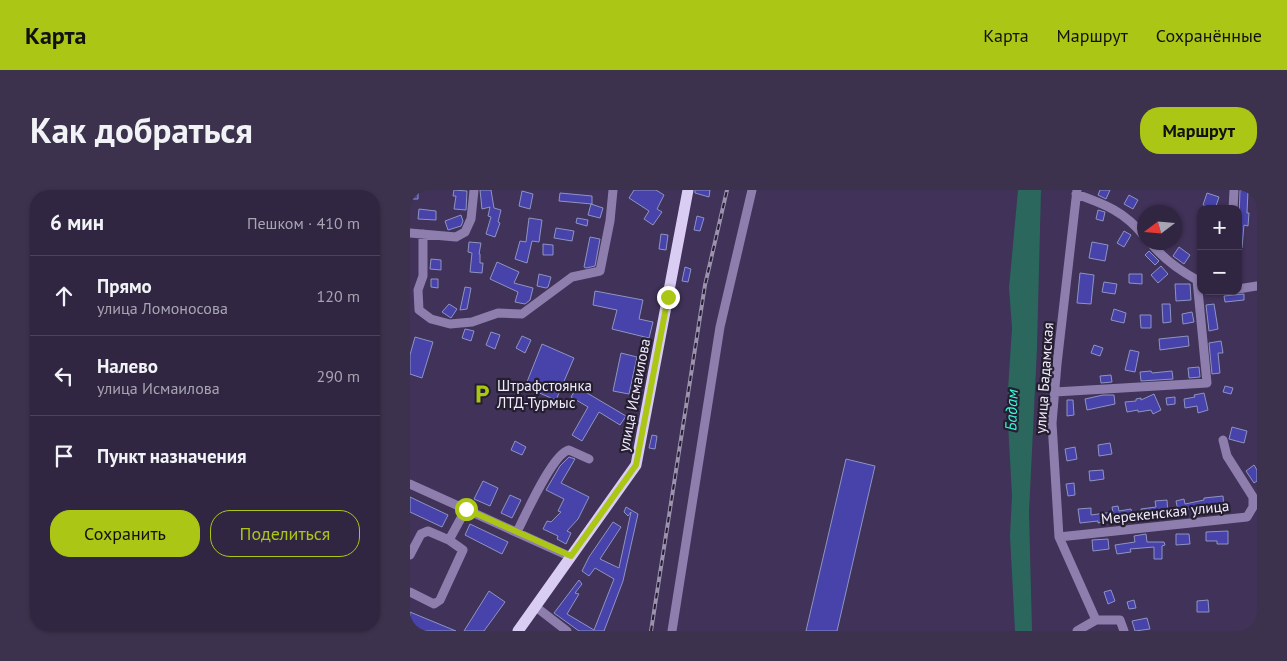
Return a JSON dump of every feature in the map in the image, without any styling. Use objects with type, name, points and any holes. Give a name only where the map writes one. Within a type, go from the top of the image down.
[{"type":"main road","name":"улица Исмаилова","points":[[518,631],[636,465],[688,190]]},
{"type":"street","points":[[410,233],[456,237],[465,232],[472,219],[474,190]]},
{"type":"street","points":[[423,234],[423,276],[418,290],[418,310],[431,319],[450,324],[472,322],[498,313],[522,314],[572,277],[600,271],[610,221],[613,190]]},
{"type":"street","points":[[672,631],[720,326],[752,190]]},
{"type":"street","points":[[1233,205],[1234,190]]},
{"type":"street","points":[[1076,192],[1110,206],[1134,222],[1137,226]]},
{"type":"street","name":"улица Бадамская","points":[[1076,192],[1052,423],[1059,537],[1096,620]]},
{"type":"street","points":[[1155,250],[1178,270],[1197,283]]},
{"type":"street","points":[[1242,288],[1257,286]]},
{"type":"street","points":[[1054,392],[1207,383],[1200,295]]},
{"type":"street","name":"Мерекенская улица","points":[[1059,537],[1247,517],[1253,507],[1253,497],[1227,456],[1223,440]]},
{"type":"street","points":[[517,532],[544,479],[562,454],[569,450],[590,459]]},
{"type":"street","points":[[410,484],[571,556]]},
{"type":"street","points":[[449,540],[466,509]]},
{"type":"street","points":[[410,555],[421,534],[428,531],[449,540],[463,550],[440,600],[434,604],[410,592]]},
{"type":"street","points":[[536,607],[567,631]]},
{"type":"street","points":[[1077,631],[1096,620],[1120,620],[1124,631]]},
{"type":"water","name":"Бадам","points":[[1018,190],[1041,190],[1037,348],[1029,512],[1032,631],[1015,631],[1010,536],[1012,496],[1007,405],[1012,328],[1009,288]]},
{"type":"building","points":[[410,190],[418,190],[418,199],[410,199]]},
{"type":"building","points":[[454,190],[467,191],[466,210],[454,209],[456,196],[453,196]]},
{"type":"building","points":[[480,190],[491,190],[494,208],[501,210],[498,222],[500,223],[495,237],[486,234],[491,217],[488,216],[490,207],[482,209]]},
{"type":"building","points":[[634,190],[656,190],[664,195],[657,209],[662,212],[653,225],[644,219],[649,211],[629,198]]},
{"type":"building","points":[[695,190],[710,190],[709,197],[695,193]]},
{"type":"building","points":[[1100,190],[1110,190],[1106,199],[1098,195]]},
{"type":"building","points":[[1240,190],[1248,190],[1248,226],[1244,225],[1242,248],[1242,205],[1239,205]]},
{"type":"building","points":[[522,191],[533,194],[530,209],[519,206]]},
{"type":"building","points":[[560,193],[592,196],[592,204],[559,201]]},
{"type":"building","points":[[1207,193],[1219,197],[1216,205],[1203,205]]},
{"type":"building","points":[[1129,195],[1138,200],[1133,209],[1124,204]]},
{"type":"building","points":[[591,204],[603,208],[600,218],[588,215]]},
{"type":"building","points":[[419,209],[436,211],[436,220],[418,219]]},
{"type":"building","points":[[1098,210],[1105,212],[1103,221],[1096,219]]},
{"type":"building","points":[[461,215],[463,221],[461,226],[448,230],[445,221]]},
{"type":"building","points":[[697,216],[704,218],[700,231],[694,230]]},
{"type":"building","points":[[529,218],[542,220],[539,242],[532,241],[527,263],[515,259],[520,241],[526,242]]},
{"type":"building","points":[[577,218],[588,220],[587,226],[576,223]]},
{"type":"building","points":[[556,228],[574,231],[572,241],[554,238]]},
{"type":"building","points":[[1124,231],[1131,235],[1124,247],[1117,243]]},
{"type":"building","points":[[661,234],[668,235],[666,250],[659,249]]},
{"type":"building","points":[[590,237],[600,239],[595,266],[586,268],[584,267]]},
{"type":"building","points":[[469,242],[481,243],[479,254],[480,263],[483,263],[482,273],[470,272],[472,253],[468,252]]},
{"type":"building","points":[[1092,242],[1108,245],[1105,261],[1089,258]]},
{"type":"building","points":[[543,244],[553,245],[553,255],[543,255]]},
{"type":"building","points":[[1182,249],[1190,255],[1184,264],[1173,256],[1177,250]]},
{"type":"building","points":[[1149,251],[1159,261],[1155,265],[1145,255]]},
{"type":"building","points":[[431,259],[441,260],[441,270],[430,269]]},
{"type":"building","points":[[497,262],[519,272],[514,283],[533,288],[530,300],[525,304],[515,302],[518,292],[490,279]]},
{"type":"building","points":[[1161,266],[1168,274],[1158,283],[1151,275]]},
{"type":"building","points":[[685,267],[691,269],[688,282],[682,281]]},
{"type":"building","points":[[1080,273],[1094,275],[1091,304],[1077,303]]},
{"type":"building","points":[[539,274],[551,277],[548,287],[537,286]]},
{"type":"building","points":[[1129,274],[1142,274],[1142,284],[1129,283]]},
{"type":"building","points":[[431,279],[438,279],[438,288],[431,287]]},
{"type":"building","points":[[1104,282],[1117,284],[1115,294],[1102,292]]},
{"type":"building","points":[[1175,284],[1190,284],[1191,300],[1176,301]]},
{"type":"building","points":[[465,287],[471,288],[467,309],[460,310]]},
{"type":"building","points":[[595,291],[643,300],[639,319],[653,322],[649,338],[612,329],[617,310],[593,305]]},
{"type":"building","points":[[1244,294],[1244,300],[1225,302],[1224,296]]},
{"type":"building","points":[[449,304],[457,309],[451,318],[442,312]]},
{"type":"building","points":[[1162,304],[1170,304],[1171,322],[1163,323]]},
{"type":"building","points":[[1214,304],[1218,329],[1209,331],[1206,305]]},
{"type":"building","points":[[1114,309],[1126,313],[1124,323],[1111,320]]},
{"type":"building","points":[[1192,312],[1194,322],[1183,324],[1182,314]]},
{"type":"building","points":[[1140,315],[1151,315],[1151,328],[1141,328]]},
{"type":"building","points":[[465,329],[474,331],[471,341],[462,338]]},
{"type":"building","points":[[491,332],[500,335],[495,349],[486,345]]},
{"type":"building","points":[[522,336],[531,340],[525,353],[516,348]]},
{"type":"building","points":[[1188,336],[1189,346],[1160,350],[1159,339]]},
{"type":"building","points":[[415,337],[433,342],[422,378],[410,374],[410,355]]},
{"type":"building","points":[[1221,341],[1223,353],[1218,353],[1220,373],[1212,374],[1209,343]]},
{"type":"building","points":[[542,344],[574,358],[556,400],[525,387]]},
{"type":"building","points":[[1094,345],[1103,348],[1100,356],[1091,353]]},
{"type":"building","points":[[1130,350],[1139,352],[1135,372],[1125,370]]},
{"type":"building","points":[[621,353],[637,357],[629,394],[613,391]]},
{"type":"building","points":[[1199,367],[1200,377],[1189,378],[1188,368]]},
{"type":"building","points":[[1151,371],[1152,373],[1172,371],[1173,379],[1141,381],[1140,372]]},
{"type":"building","points":[[1111,375],[1112,382],[1101,383],[1100,376]]},
{"type":"building","points":[[1225,386],[1233,388],[1231,394],[1223,392]]},
{"type":"building","points":[[577,387],[626,416],[620,425],[599,412],[582,441],[572,435],[588,407],[571,397]]},
{"type":"building","points":[[1204,393],[1208,410],[1198,413],[1197,406],[1185,408],[1184,399]]},
{"type":"building","points":[[1154,394],[1161,410],[1153,414],[1151,410],[1127,412],[1125,402],[1136,401],[1136,399],[1141,398],[1141,400]]},
{"type":"building","points":[[1103,395],[1114,395],[1115,404],[1087,410],[1085,399]]},
{"type":"building","points":[[1175,397],[1175,404],[1167,405],[1166,398]]},
{"type":"building","points":[[1067,400],[1073,400],[1074,415],[1067,416]]},
{"type":"building","points":[[1232,427],[1247,431],[1244,443],[1229,439]]},
{"type":"building","points":[[652,435],[657,436],[655,449],[649,448]]},
{"type":"building","points":[[515,441],[526,447],[522,455],[511,450]]},
{"type":"building","points":[[1110,443],[1112,454],[1099,456],[1098,445]]},
{"type":"building","points":[[1075,447],[1077,459],[1067,461],[1065,449]]},
{"type":"building","points":[[569,457],[575,459],[561,483],[589,497],[578,519],[567,531],[571,533],[566,544],[557,539],[558,536],[543,529],[547,521],[551,522],[561,512],[558,511],[564,499],[546,490],[560,466]]},
{"type":"building","points":[[846,459],[875,466],[837,631],[806,631]]},
{"type":"building","points":[[1254,465],[1257,470],[1257,481],[1254,483],[1246,471]]},
{"type":"building","points":[[1103,470],[1104,479],[1090,481],[1089,471]]},
{"type":"building","points":[[483,481],[498,488],[490,506],[474,499]]},
{"type":"building","points":[[1074,483],[1075,495],[1068,496],[1066,484]]},
{"type":"building","points":[[510,495],[521,500],[512,518],[501,513]]},
{"type":"building","points":[[1223,496],[1224,509],[1214,510],[1214,508],[1194,511],[1194,508],[1178,511],[1176,501],[1184,499],[1185,504],[1204,500],[1204,498]]},
{"type":"building","points":[[410,497],[448,515],[442,527],[410,512]]},
{"type":"building","points":[[1167,500],[1168,515],[1142,518],[1141,509],[1156,507],[1155,501]]},
{"type":"building","points":[[1118,506],[1119,511],[1131,509],[1132,516],[1107,519],[1107,521],[1098,523],[1098,521],[1080,523],[1078,509],[1091,508],[1091,515],[1113,512],[1112,507]]},
{"type":"building","points":[[626,507],[638,514],[623,581],[604,631],[579,631],[554,613],[579,580],[582,584],[575,593],[579,594],[567,614],[594,630],[614,579],[595,568],[589,576],[582,571],[589,557],[613,522],[621,527],[600,559],[619,568],[631,512],[628,516],[624,512]]},
{"type":"building","points":[[470,524],[508,542],[502,554],[465,535]]},
{"type":"building","points":[[1228,531],[1228,544],[1206,541],[1206,532]]},
{"type":"building","points":[[1146,534],[1147,542],[1164,542],[1165,545],[1162,546],[1162,559],[1154,559],[1154,547],[1130,549],[1131,552],[1117,554],[1115,545],[1135,542],[1134,536]]},
{"type":"building","points":[[1176,534],[1189,534],[1190,544],[1176,545]]},
{"type":"building","points":[[1108,539],[1109,549],[1093,551],[1092,540]]},
{"type":"building","points":[[1111,590],[1115,601],[1108,604],[1104,592]]},
{"type":"building","points":[[489,591],[505,602],[484,631],[464,631]]},
{"type":"building","points":[[1134,600],[1136,608],[1129,609],[1127,602]]},
{"type":"building","points":[[1208,600],[1209,612],[1197,612],[1197,601]]},
{"type":"building","points":[[410,612],[456,631],[422,631],[410,626]]},
{"type":"building","points":[[1147,618],[1150,629],[1135,631],[1132,621]]},
{"type":"railway","points":[[651,631],[705,285],[727,190]]},
{"type":"place","name":"Штрафстоянка ЛТД-Турмыс","points":[[482,394]]},
{"type":"route","points":[[466,509],[571,556],[636,465],[668,297]]}]
